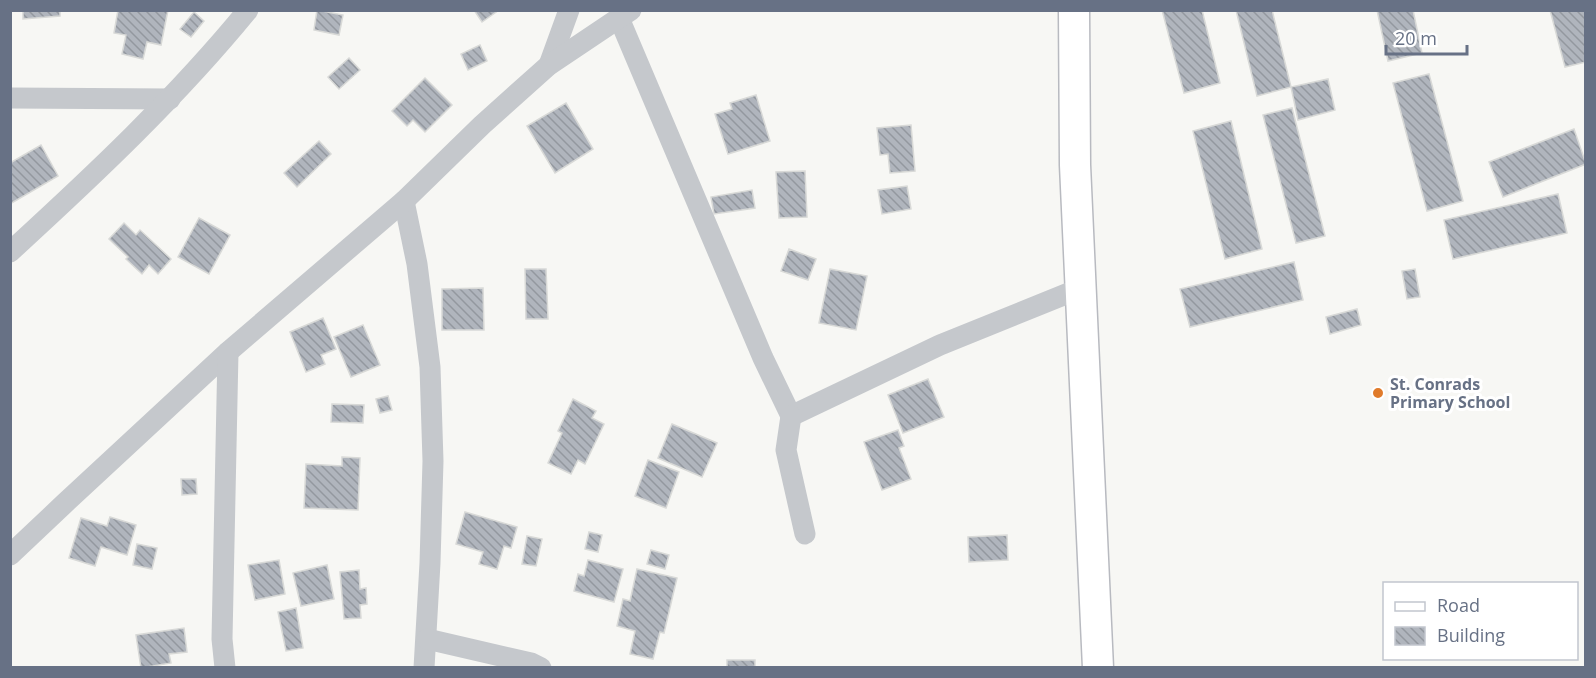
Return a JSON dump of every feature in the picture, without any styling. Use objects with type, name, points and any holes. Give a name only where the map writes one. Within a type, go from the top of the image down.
[{"type":"main road","points":[[1074,10],[1075,165],[1098,668]]},
{"type":"street","points":[[10,252],[108,162],[170,99],[248,10]]},
{"type":"street","points":[[549,65],[569,10]]},
{"type":"street","points":[[10,555],[228,352],[404,201],[482,125],[549,65],[625,14],[763,358],[791,416],[786,450],[805,534]]},
{"type":"street","points":[[10,98],[170,99]]},
{"type":"street","points":[[404,201],[417,264],[430,367],[433,461],[424,668]]},
{"type":"street","points":[[791,416],[940,345],[1081,288]]},
{"type":"street","points":[[225,668],[222,639],[228,352]]},
{"type":"street","points":[[427,639],[531,663],[541,668]]},
{"type":"building","points":[[23,10],[60,10],[60,16],[23,19]]},
{"type":"building","points":[[118,10],[168,10],[161,45],[147,42],[143,59],[122,54],[126,35],[114,33]]},
{"type":"building","points":[[317,10],[343,15],[339,35],[314,30]]},
{"type":"building","points":[[474,10],[499,10],[482,22]]},
{"type":"building","points":[[1162,10],[1202,10],[1220,83],[1184,93]]},
{"type":"building","points":[[1236,10],[1272,10],[1291,87],[1257,96]]},
{"type":"building","points":[[1377,10],[1413,10],[1422,53],[1388,61]]},
{"type":"building","points":[[1550,10],[1586,10],[1586,62],[1565,67]]},
{"type":"building","points":[[194,12],[204,21],[191,37],[180,29]]},
{"type":"building","points":[[480,45],[487,61],[468,70],[461,54]]},
{"type":"building","points":[[349,58],[360,70],[339,89],[328,77]]},
{"type":"building","points":[[1429,74],[1463,201],[1427,211],[1393,83]]},
{"type":"building","points":[[425,78],[452,105],[425,132],[413,120],[407,126],[392,111]]},
{"type":"building","points":[[1328,79],[1335,110],[1298,120],[1291,87]]},
{"type":"building","points":[[756,95],[770,141],[728,154],[715,114],[732,109],[730,103]]},
{"type":"building","points":[[566,103],[593,149],[555,173],[527,126]]},
{"type":"building","points":[[1292,108],[1325,236],[1296,243],[1263,115]]},
{"type":"building","points":[[1231,121],[1262,249],[1225,259],[1193,131]]},
{"type":"building","points":[[911,125],[915,171],[890,173],[888,154],[880,155],[877,128]]},
{"type":"building","points":[[1574,129],[1586,164],[1503,197],[1489,162]]},
{"type":"building","points":[[319,141],[331,154],[297,187],[284,173]]},
{"type":"building","points":[[41,145],[58,176],[10,204],[10,163]]},
{"type":"building","points":[[805,171],[807,217],[779,218],[776,172]]},
{"type":"building","points":[[907,186],[911,209],[882,214],[878,190]]},
{"type":"building","points":[[752,190],[755,208],[714,214],[711,197]]},
{"type":"building","points":[[1558,194],[1567,233],[1453,259],[1444,220]]},
{"type":"building","points":[[199,218],[230,235],[209,274],[178,257]]},
{"type":"building","points":[[124,223],[136,235],[140,230],[171,259],[158,274],[149,265],[142,274],[109,239]]},
{"type":"building","points":[[789,249],[816,259],[808,280],[781,271]]},
{"type":"building","points":[[1294,262],[1303,300],[1190,327],[1180,289]]},
{"type":"building","points":[[525,269],[546,269],[548,319],[526,319]]},
{"type":"building","points":[[830,269],[867,276],[856,330],[819,323]]},
{"type":"building","points":[[1415,269],[1420,297],[1407,299],[1402,271]]},
{"type":"building","points":[[483,288],[484,330],[442,330],[442,289]]},
{"type":"building","points":[[1357,309],[1361,325],[1330,334],[1326,317]]},
{"type":"building","points":[[323,318],[336,349],[321,355],[325,364],[306,372],[290,332]]},
{"type":"building","points":[[363,325],[380,365],[351,377],[334,337]]},
{"type":"building","points":[[928,379],[944,417],[903,433],[888,395]]},
{"type":"building","points":[[388,396],[392,410],[380,413],[376,399]]},
{"type":"building","points":[[573,399],[596,411],[592,418],[604,424],[585,464],[578,460],[571,474],[548,463],[562,433],[558,431]]},
{"type":"building","points":[[332,404],[364,405],[363,423],[331,422]]},
{"type":"building","points":[[672,424],[717,443],[702,477],[658,458]]},
{"type":"building","points":[[898,430],[904,446],[899,448],[911,479],[882,490],[864,442]]},
{"type":"building","points":[[342,457],[360,458],[358,510],[304,508],[306,464],[342,466]]},
{"type":"building","points":[[648,460],[679,472],[666,508],[635,496]]},
{"type":"building","points":[[181,479],[196,479],[197,494],[182,495]]},
{"type":"building","points":[[465,512],[517,527],[511,548],[504,546],[497,569],[479,564],[483,552],[456,544]]},
{"type":"building","points":[[110,517],[136,525],[127,555],[101,547],[95,566],[69,558],[81,518],[107,526]]},
{"type":"building","points":[[589,532],[602,535],[598,552],[585,549]]},
{"type":"building","points":[[1007,535],[1008,560],[969,562],[968,537]]},
{"type":"building","points":[[527,536],[542,539],[536,566],[522,564]]},
{"type":"building","points":[[137,544],[157,548],[152,569],[133,565]]},
{"type":"building","points":[[651,550],[669,555],[665,569],[647,564]]},
{"type":"building","points":[[279,560],[285,594],[255,600],[248,565]]},
{"type":"building","points":[[588,560],[623,569],[614,602],[574,591],[578,574],[584,576]]},
{"type":"building","points":[[327,565],[334,599],[301,606],[293,573]]},
{"type":"building","points":[[637,569],[677,578],[664,633],[660,632],[653,659],[630,654],[635,631],[617,626],[623,599],[630,601]]},
{"type":"building","points":[[359,570],[360,589],[366,588],[367,604],[360,605],[361,618],[344,619],[340,572]]},
{"type":"building","points":[[296,608],[303,648],[286,651],[278,612]]},
{"type":"building","points":[[184,628],[187,652],[169,654],[171,663],[141,668],[136,635]]},
{"type":"building","points":[[727,660],[755,660],[755,668],[727,668]]},
{"type":"place","name":"St. Conrads Primary School","points":[[1378,393]]}]
